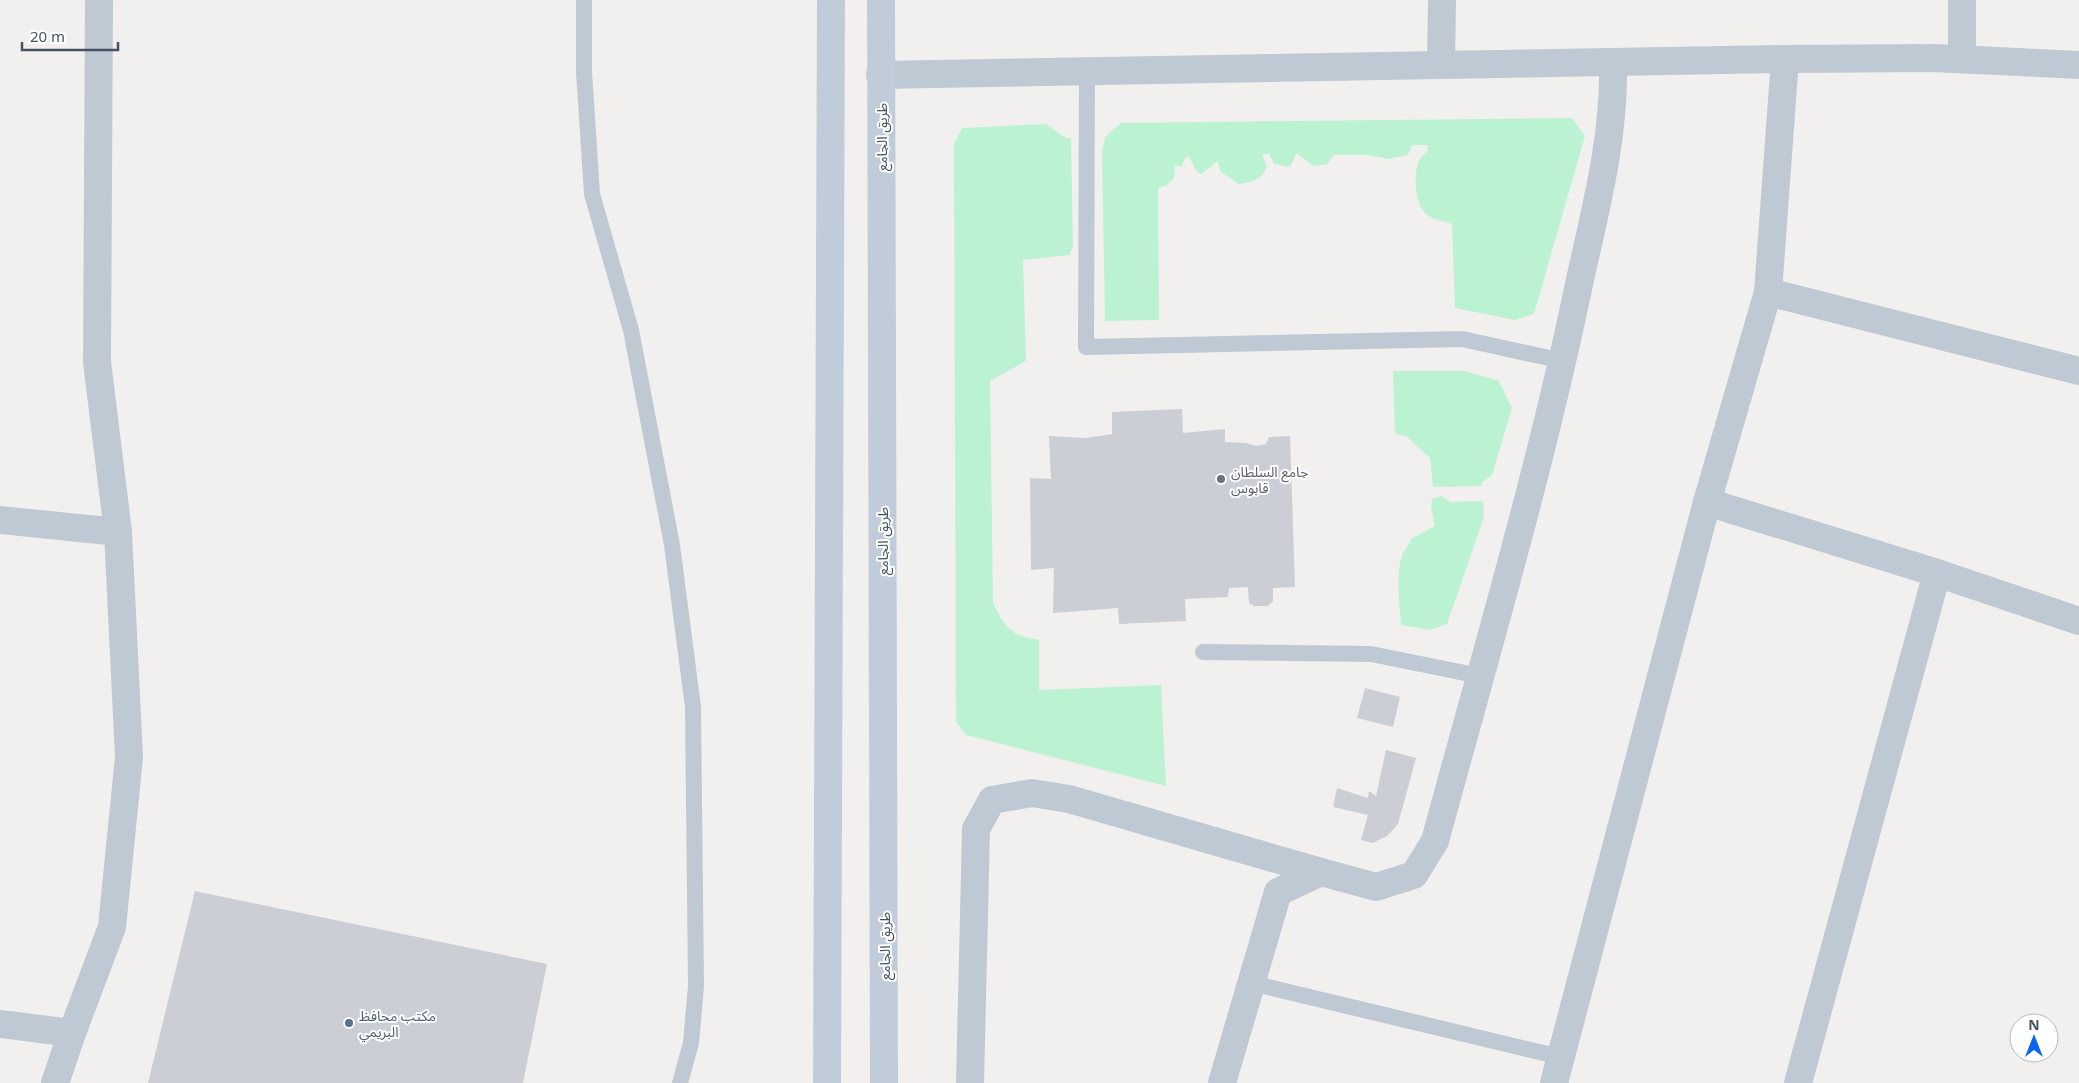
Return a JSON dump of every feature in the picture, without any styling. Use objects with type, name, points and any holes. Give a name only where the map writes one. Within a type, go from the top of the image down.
[{"type":"main road","points":[[827,1083],[831,0]]},
{"type":"main road","name":"طريق الجامع","points":[[881,0],[884,1083]]},
{"type":"street","points":[[55,1083],[112,927],[129,757],[118,532],[97,362],[99,0]]},
{"type":"street","points":[[1441,65],[1442,0]]},
{"type":"street","points":[[1962,0],[1962,60]]},
{"type":"street","points":[[880,76],[1785,59],[1962,60],[2079,65]]},
{"type":"street","points":[[1557,1070],[1707,502],[1768,292],[1785,59]]},
{"type":"street","points":[[970,1083],[976,829],[992,800],[1032,793],[1069,799],[1376,887],[1414,876],[1436,841],[1564,361],[1608,147],[1613,105],[1613,62]]},
{"type":"street","points":[[1768,292],[2079,370]]},
{"type":"street","points":[[1707,502],[1937,573],[2079,621]]},
{"type":"street","points":[[0,520],[118,532]]},
{"type":"street","points":[[1798,1083],[1937,573]]},
{"type":"street","points":[[1222,1083],[1278,892],[1321,872]]},
{"type":"street","points":[[0,1024],[72,1033]]},
{"type":"lane","points":[[584,0],[584,72],[592,194],[631,330],[672,545],[693,707],[696,986],[691,1043],[680,1083]]},
{"type":"lane","points":[[1087,72],[1086,347],[1462,339],[1564,361]]},
{"type":"lane","points":[[1203,652],[1371,654],[1480,676]]},
{"type":"lane","points":[[1251,983],[1557,1070]]},
{"type":"green space","points":[[1572,118],[1585,136],[1534,314],[1515,320],[1455,308],[1452,224],[1431,218],[1422,210],[1417,196],[1416,173],[1419,161],[1427,152],[1428,145],[1412,145],[1408,155],[1388,159],[1369,155],[1333,155],[1328,164],[1313,166],[1297,153],[1290,167],[1274,164],[1269,154],[1262,154],[1267,167],[1262,175],[1252,181],[1239,184],[1220,171],[1218,161],[1201,174],[1197,172],[1189,157],[1185,158],[1182,167],[1175,165],[1174,179],[1165,186],[1158,188],[1159,320],[1105,321],[1102,152],[1105,137],[1121,123]]},
{"type":"green space","points":[[1046,124],[1066,138],[1071,138],[1073,248],[1069,255],[1023,260],[1026,361],[990,381],[993,603],[1010,629],[1021,636],[1039,640],[1039,690],[1161,685],[1166,786],[966,735],[956,722],[954,144],[962,128]]},
{"type":"green space","points":[[1393,371],[1465,371],[1499,381],[1512,408],[1492,475],[1481,483],[1482,486],[1433,487],[1430,458],[1406,436],[1395,434]]},
{"type":"green space","points":[[1441,496],[1451,502],[1483,501],[1484,517],[1447,624],[1430,630],[1401,625],[1398,581],[1402,556],[1411,539],[1435,526],[1431,507],[1432,499]]},
{"type":"building","points":[[1182,409],[1183,433],[1225,429],[1225,442],[1246,443],[1257,446],[1266,444],[1269,437],[1290,436],[1295,587],[1273,588],[1273,601],[1268,606],[1254,606],[1249,603],[1248,587],[1229,588],[1228,597],[1185,599],[1186,621],[1119,624],[1118,608],[1053,613],[1054,568],[1031,570],[1030,478],[1051,479],[1049,436],[1086,438],[1112,434],[1112,412]]},
{"type":"building","points":[[1365,688],[1400,697],[1393,727],[1357,718]]},
{"type":"building","points":[[1386,750],[1416,758],[1398,824],[1387,836],[1373,843],[1361,840],[1368,815],[1333,807],[1337,788],[1368,798],[1369,791],[1376,796]]},
{"type":"building","name":"مكتب محافظ البريمي","points":[[195,891],[547,964],[523,1083],[148,1083]]},
{"type":"place","name":"جامع السلطان قابوس","points":[[1221,479]]},
{"type":"place","name":"مكتب محافظ البريمي","points":[[349,1023]]}]
